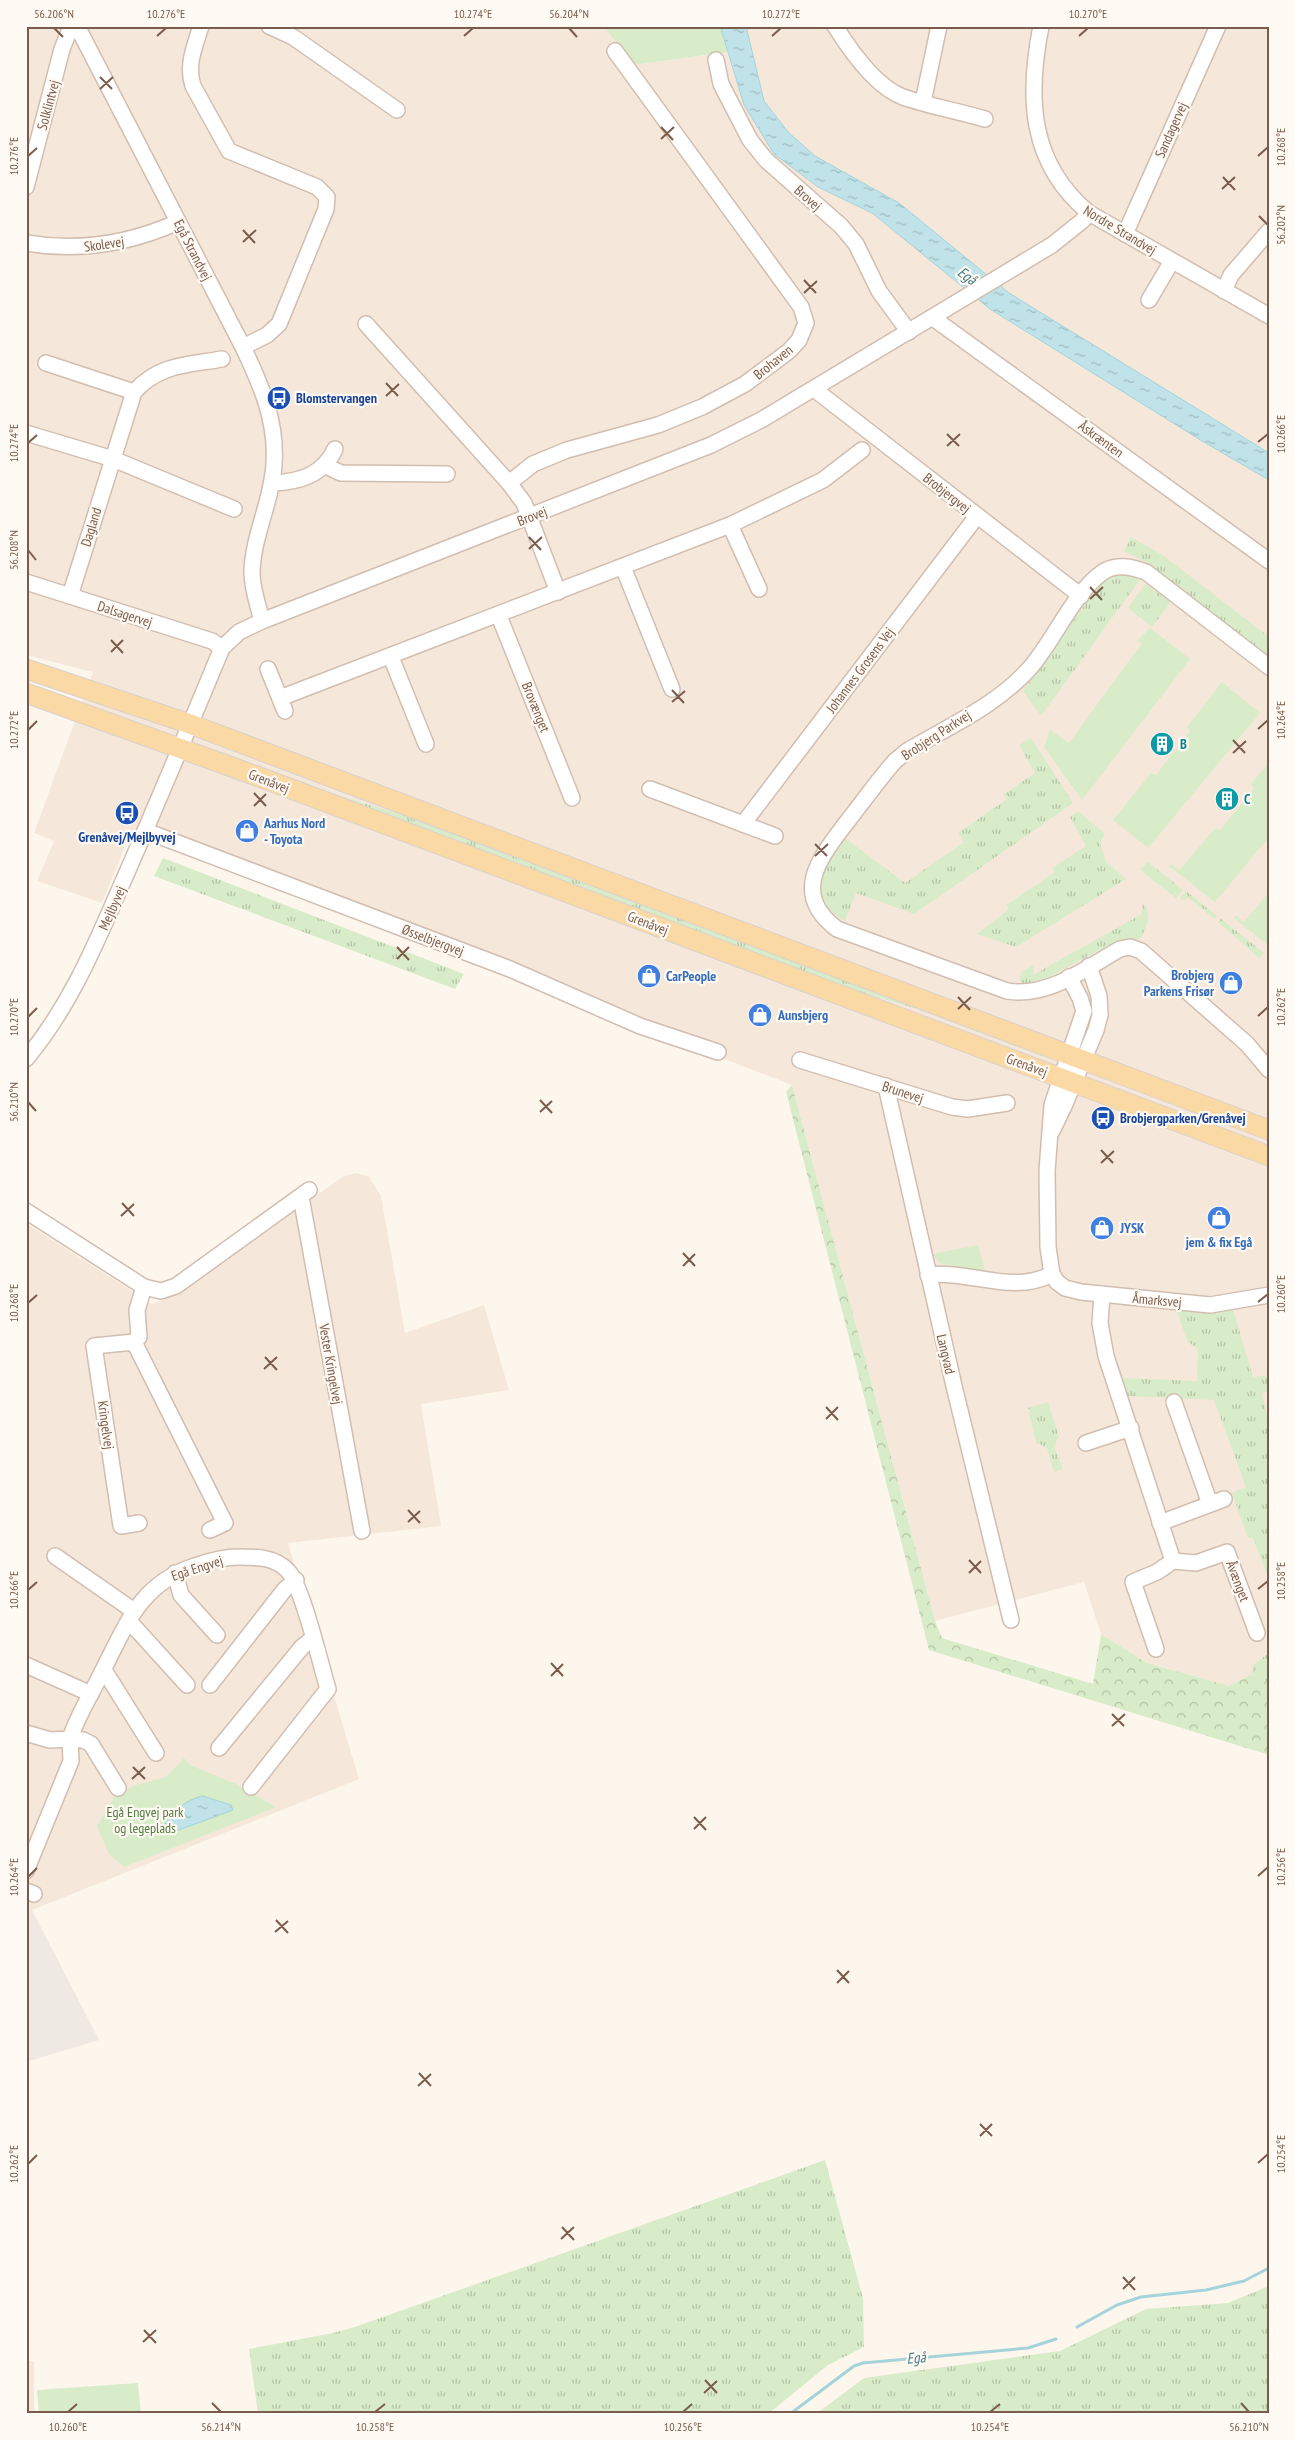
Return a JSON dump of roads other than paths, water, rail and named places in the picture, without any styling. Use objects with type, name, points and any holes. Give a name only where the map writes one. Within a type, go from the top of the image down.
[{"type":"main road","name":"Grenåvej","points":[[26,669],[190,724],[1269,1130]]},
{"type":"main road","name":"Grenåvej","points":[[26,693],[180,748],[1269,1156]]},
{"type":"street","points":[[201,26],[190,65],[190,76],[193,86],[230,151],[317,187],[327,198],[326,209],[279,324],[268,335],[243,347]]},
{"type":"street","points":[[269,26],[292,37],[385,95],[396,110]]},
{"type":"street","points":[[835,26],[852,53],[867,69],[902,96],[985,119]]},
{"type":"street","points":[[923,102],[939,26]]},
{"type":"street","name":"Nordre Strandvej","points":[[1041,26],[1033,64],[1032,92],[1035,124],[1054,175],[1075,202],[1089,213],[1269,316]]},
{"type":"street","name":"Sandagervej","points":[[1125,234],[1218,26]]},
{"type":"street","name":"Egå Strandvej","points":[[77,27],[243,347],[268,400],[274,438],[272,483],[254,551],[252,573],[262,621]]},
{"type":"street","name":"Solklintvej","points":[[26,187],[62,49],[68,34],[77,27]]},
{"type":"street","name":"Brohaven","points":[[509,483],[533,464],[567,450],[658,425],[726,395],[789,352],[799,340],[806,323],[801,307],[616,51]]},
{"type":"street","name":"Brovej","points":[[716,60],[721,84],[750,140],[766,160],[846,232],[856,244],[879,291],[909,332]]},
{"type":"street","name":"Brovej","points":[[180,748],[222,648],[239,632],[262,621],[711,445],[761,420],[814,389],[1052,245],[1089,213]]},
{"type":"street","name":"Skolevej","points":[[26,243],[72,248],[95,247],[136,238],[178,222]]},
{"type":"street","points":[[1224,291],[1231,275],[1269,231]]},
{"type":"street","name":"Nordre Strandvej","points":[[1149,300],[1172,261]]},
{"type":"street","name":"Åskrænten","points":[[933,318],[1269,561]]},
{"type":"street","points":[[366,324],[509,483],[524,503],[558,592]]},
{"type":"street","points":[[46,363],[134,392],[144,381],[164,369],[222,359]]},
{"type":"street","name":"Brobjergvej","points":[[814,389],[1081,596]]},
{"type":"street","name":"Dagland","points":[[70,596],[134,392]]},
{"type":"street","points":[[26,433],[112,459],[234,509]]},
{"type":"street","points":[[272,483],[294,482],[307,478],[326,466],[335,449]]},
{"type":"street","points":[[268,669],[283,705],[391,657],[730,525],[823,480],[862,450]]},
{"type":"street","points":[[326,466],[341,473],[447,474]]},
{"type":"street","name":"Johannes Grosens Vej","points":[[743,824],[977,516]]},
{"type":"street","points":[[730,525],[759,589]]},
{"type":"street","name":"Brobjerg Parkvej","points":[[1269,667],[1146,572],[1132,566],[1118,566],[1105,571],[1094,580],[1081,596],[1030,668],[1008,690],[895,761],[820,858],[812,880],[818,908],[828,922],[837,929],[1006,991],[1030,991],[1046,988],[1120,949],[1130,947],[1141,951],[1248,1044],[1269,1070]]},
{"type":"street","points":[[623,567],[672,688]]},
{"type":"street","name":"Dalsagervej","points":[[26,582],[212,641],[222,648]]},
{"type":"street","name":"Brovænget","points":[[499,616],[572,798]]},
{"type":"street","points":[[391,657],[426,744]]},
{"type":"street","name":"Mejlbyvej","points":[[26,1058],[48,1033],[80,981],[180,748]]},
{"type":"street","points":[[650,789],[775,836]]},
{"type":"street","name":"Øsselbjergvej","points":[[146,831],[510,969],[640,1026],[718,1052]]},
{"type":"street","points":[[928,1275],[1019,1283],[1038,1281],[1052,1274],[1048,1247],[1047,1171],[1051,1132],[1077,1058],[1096,1030],[1100,1015],[1097,987],[1089,966]]},
{"type":"street","points":[[1069,977],[1080,998],[1084,1011],[1077,1058]]},
{"type":"street","name":"Brunevej","points":[[800,1060],[945,1105],[968,1109],[1007,1103]]},
{"type":"street","name":"Langvad","points":[[886,1086],[928,1275],[1011,1620]]},
{"type":"street","name":"Vester Kringelvej","points":[[144,1287],[160,1291],[176,1286],[305,1193],[362,1531]]},
{"type":"street","points":[[26,1210],[144,1287],[137,1310],[139,1337],[134,1342],[225,1523],[210,1530]]},
{"type":"street","name":"Åmarksvej","points":[[1052,1274],[1057,1282],[1065,1288],[1102,1294],[1210,1305],[1269,1295]]},
{"type":"street","points":[[1102,1294],[1100,1323],[1102,1340],[1173,1561],[1157,1572],[1133,1582],[1156,1649]]},
{"type":"street","name":"Kringelvej","points":[[134,1342],[94,1346],[121,1526],[139,1523]]},
{"type":"street","points":[[1160,1523],[1217,1502],[1174,1402]]},
{"type":"street","points":[[1086,1443],[1131,1428]]},
{"type":"street","name":"Åvænget","points":[[1173,1561],[1196,1563],[1227,1552],[1257,1633]]},
{"type":"street","points":[[55,1556],[132,1616],[187,1685]]},
{"type":"street","name":"Egå Engvej","points":[[26,1871],[71,1761],[70,1739],[73,1727],[132,1616],[154,1586],[175,1573],[207,1562],[230,1557],[262,1557],[282,1565],[296,1580]]},
{"type":"street","points":[[175,1573],[182,1595],[217,1635]]},
{"type":"street","points":[[210,1685],[285,1589],[296,1580],[328,1689],[253,1788]]},
{"type":"street","points":[[219,1748],[302,1648],[313,1638]]},
{"type":"street","points":[[26,1665],[91,1694]]},
{"type":"street","points":[[104,1670],[156,1753]]},
{"type":"street","points":[[27,1736],[50,1740],[83,1740],[91,1744],[118,1788]]},
{"type":"water","points":[[720,26],[746,26],[764,101],[788,132],[815,156],[899,203],[1009,293],[1269,453],[1269,480],[1202,441],[990,309],[872,213],[818,187],[774,154],[744,105]]},
{"type":"water","points":[[203,1796],[231,1805],[233,1810],[179,1830],[169,1831],[164,1825],[171,1815],[180,1806]]},
{"type":"waterway","name":"Egå","points":[[1077,2327],[1117,2305],[1141,2297],[1206,2290],[1244,2281],[1269,2268]]},
{"type":"waterway","name":"Egå","points":[[790,2414],[854,2366],[863,2363],[1028,2348],[1056,2339]]},
{"type":"place","name":"Blomstervangen","points":[[279,398]]},
{"type":"place","name":"B","points":[[1162,744]]},
{"type":"place","name":"C","points":[[1227,799]]},
{"type":"place","name":"Grenåvej/Mejlbyvej","points":[[127,813]]},
{"type":"place","name":"Aarhus Nord - Toyota","points":[[247,831]]},
{"type":"place","name":"CarPeople","points":[[649,976]]},
{"type":"place","name":"Brobjerg Parkens Frisør","points":[[1231,983]]},
{"type":"place","name":"Aunsbjerg","points":[[760,1015]]},
{"type":"place","name":"Brobjergparken/Grenåvej","points":[[1103,1118]]},
{"type":"place","name":"jem & fix Egå","points":[[1219,1218]]},
{"type":"place","name":"JYSK","points":[[1102,1228]]},
{"type":"park label","name":"Egå Engvej park og legeplads","points":[[145,1820]]}]
